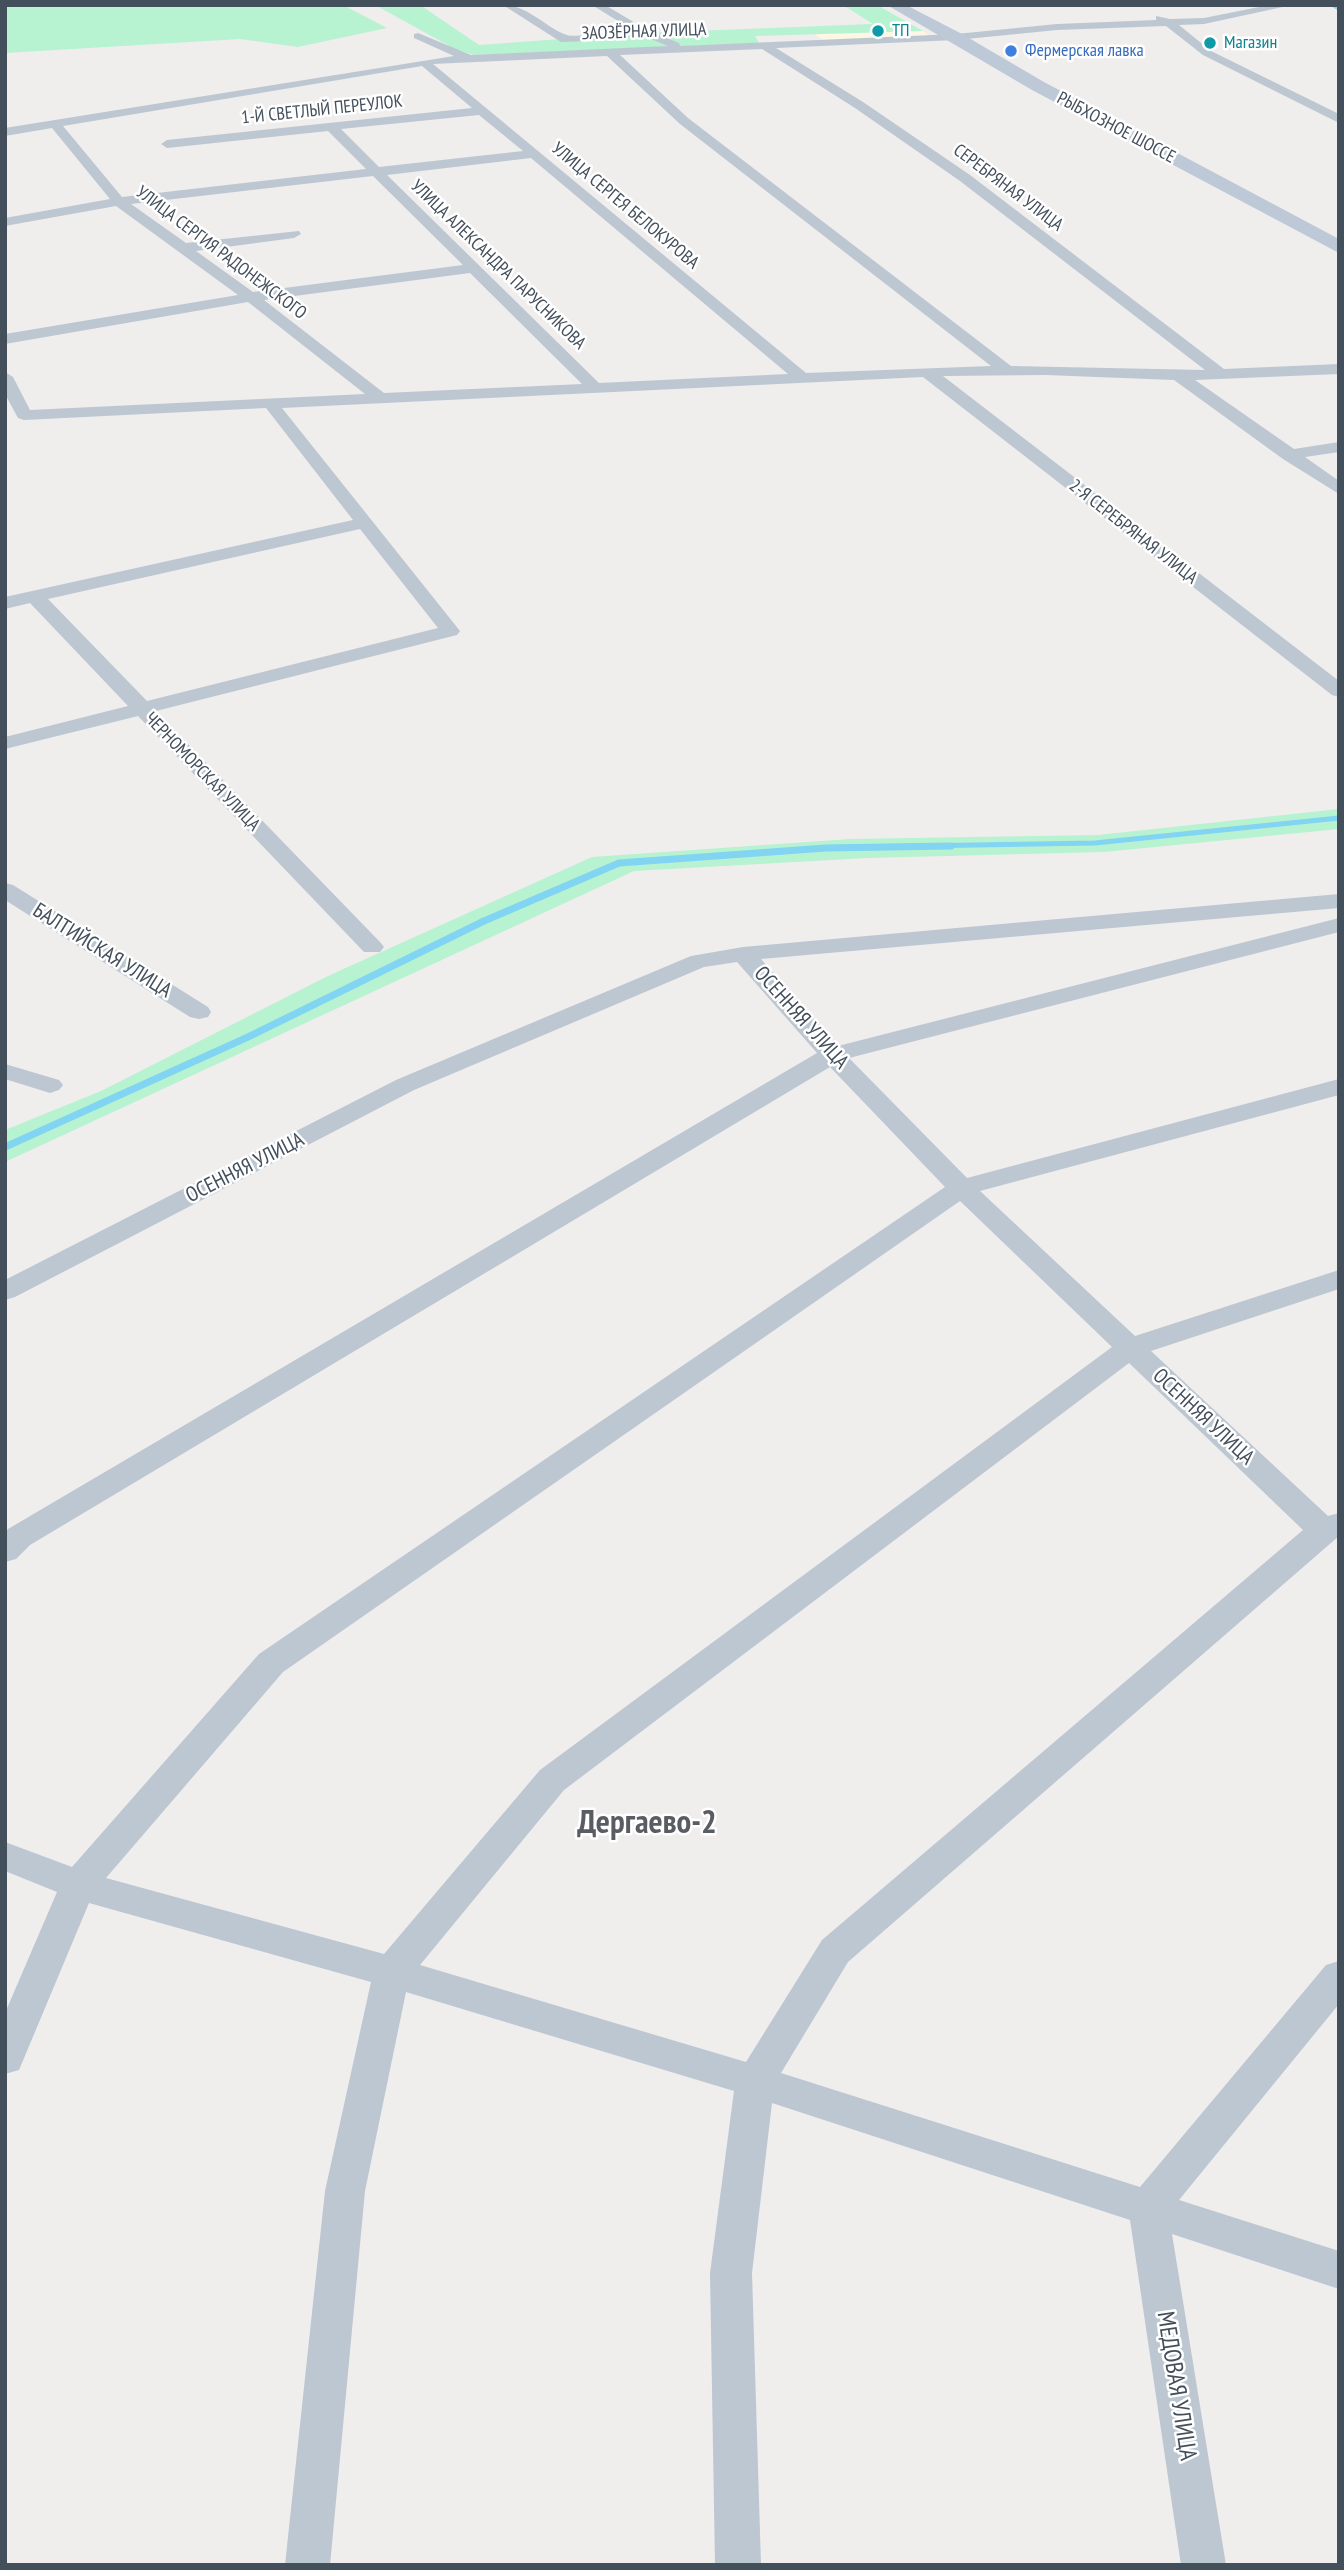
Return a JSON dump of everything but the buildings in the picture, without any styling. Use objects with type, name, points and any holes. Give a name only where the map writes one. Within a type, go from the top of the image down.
[{"type":"street","points":[[508,5],[565,40],[607,44],[684,121],[1006,370]]},
{"type":"street","points":[[597,5],[646,33],[683,48]]},
{"type":"street","name":"РЫБХОЗНОЕ ШОССЕ","points":[[894,5],[956,37],[1038,86],[1339,247]]},
{"type":"street","name":"ЗАОЗЁРНАЯ УЛИЦА","points":[[5,132],[425,63],[607,44],[683,48],[956,37],[1057,27],[1204,22],[1287,5]]},
{"type":"street","points":[[1143,10],[1176,25],[1189,42],[1207,53],[1339,119]]},
{"type":"street","points":[[619,36],[646,33]]},
{"type":"street","points":[[418,36],[470,58]]},
{"type":"street","name":"СЕРЕБРЯНАЯ УЛИЦА","points":[[763,45],[859,105],[965,178],[1220,374]]},
{"type":"street","name":"УЛИЦА СЕРГЕЯ БЕЛОКУРОВА","points":[[425,63],[801,377]]},
{"type":"street","name":"1-Й СВЕТЛЫЙ ПЕРЕУЛОК","points":[[167,144],[480,111]]},
{"type":"street","name":"УЛИЦА СЕРГИЯ РАДОНЕЖСКОГО","points":[[55,124],[119,201],[250,297],[379,397]]},
{"type":"street","points":[[331,127],[375,171]]},
{"type":"street","points":[[5,222],[119,201],[533,154]]},
{"type":"street","name":"УЛИЦА АЛЕКСАНДРА ПАРУСНИКОВА","points":[[375,171],[593,386]]},
{"type":"street","points":[[183,248],[294,234]]},
{"type":"street","points":[[5,339],[250,297],[475,268]]},
{"type":"street","points":[[1197,356],[1166,358],[1152,361],[1150,366],[1157,372],[1181,376],[1339,489]]},
{"type":"street","points":[[5,377],[24,415],[927,372],[1006,370],[1181,376],[1339,369]]},
{"type":"street","name":"2-Я СЕРЕБРЯНАЯ УЛИЦА","points":[[927,372],[1339,691]]},
{"type":"street","points":[[5,743],[450,631],[270,403]]},
{"type":"street","points":[[1289,455],[1339,447]]},
{"type":"street","points":[[5,603],[366,522]]},
{"type":"street","name":"ЧЕРНОМОРСКАЯ УЛИЦА","points":[[34,596],[372,947]]},
{"type":"street","name":"БАЛТИЙСКАЯ УЛИЦА","points":[[5,890],[200,1012]]},
{"type":"street","points":[[743,954],[1339,901]]},
{"type":"street","points":[[5,1551],[19,1537],[832,1055],[1339,925]]},
{"type":"street","name":"ОСЕННЯЯ УЛИЦА","points":[[5,1291],[405,1085],[659,976],[699,961],[743,954],[832,1055],[961,1188],[1130,1348],[1331,1527]]},
{"type":"street","points":[[5,1071],[50,1085]]},
{"type":"street","points":[[5,2058],[78,1885],[271,1663],[961,1188],[1339,1087]]},
{"type":"street","points":[[307,2565],[345,2191],[392,1972],[552,1780],[1130,1348],[1339,1279]]},
{"type":"street","points":[[738,2565],[731,2273],[755,2081],[835,1951],[1331,1527]]},
{"type":"street","points":[[5,1856],[78,1885],[392,1972],[755,2081],[1339,2270]]},
{"type":"street","points":[[1148,2208],[1339,1976]]},
{"type":"street","name":"МЕДОВАЯ УЛИЦА","points":[[1148,2208],[1204,2565]]},
{"type":"shaded area","points":[[923,31],[929,36],[824,41],[815,34]]},
{"type":"green space","points":[[5,5],[343,5],[387,28],[298,47],[240,39],[5,53]]},
{"type":"green space","points":[[375,5],[420,5],[479,45],[643,33],[873,24],[843,5],[877,5],[923,31],[755,36],[759,43],[474,55],[455,49]]},
{"type":"green space","points":[[1339,809],[1339,829],[1104,852],[867,858],[634,871],[5,1162],[5,1130],[101,1091],[328,976],[592,857],[850,839],[1098,835]]},
{"type":"waterway","points":[[857,847],[1095,843],[1339,818]]},
{"type":"waterway","points":[[5,1147],[248,1037],[484,921],[619,863],[826,848],[951,846]]},
{"type":"place","name":"ТП","points":[[878,31]]},
{"type":"place","name":"Магазин","points":[[1210,43]]},
{"type":"place","name":"Фермерская лавка","points":[[1011,51]]},
{"type":"district","name":"Дергаево-2","points":[[647,1824]]}]
